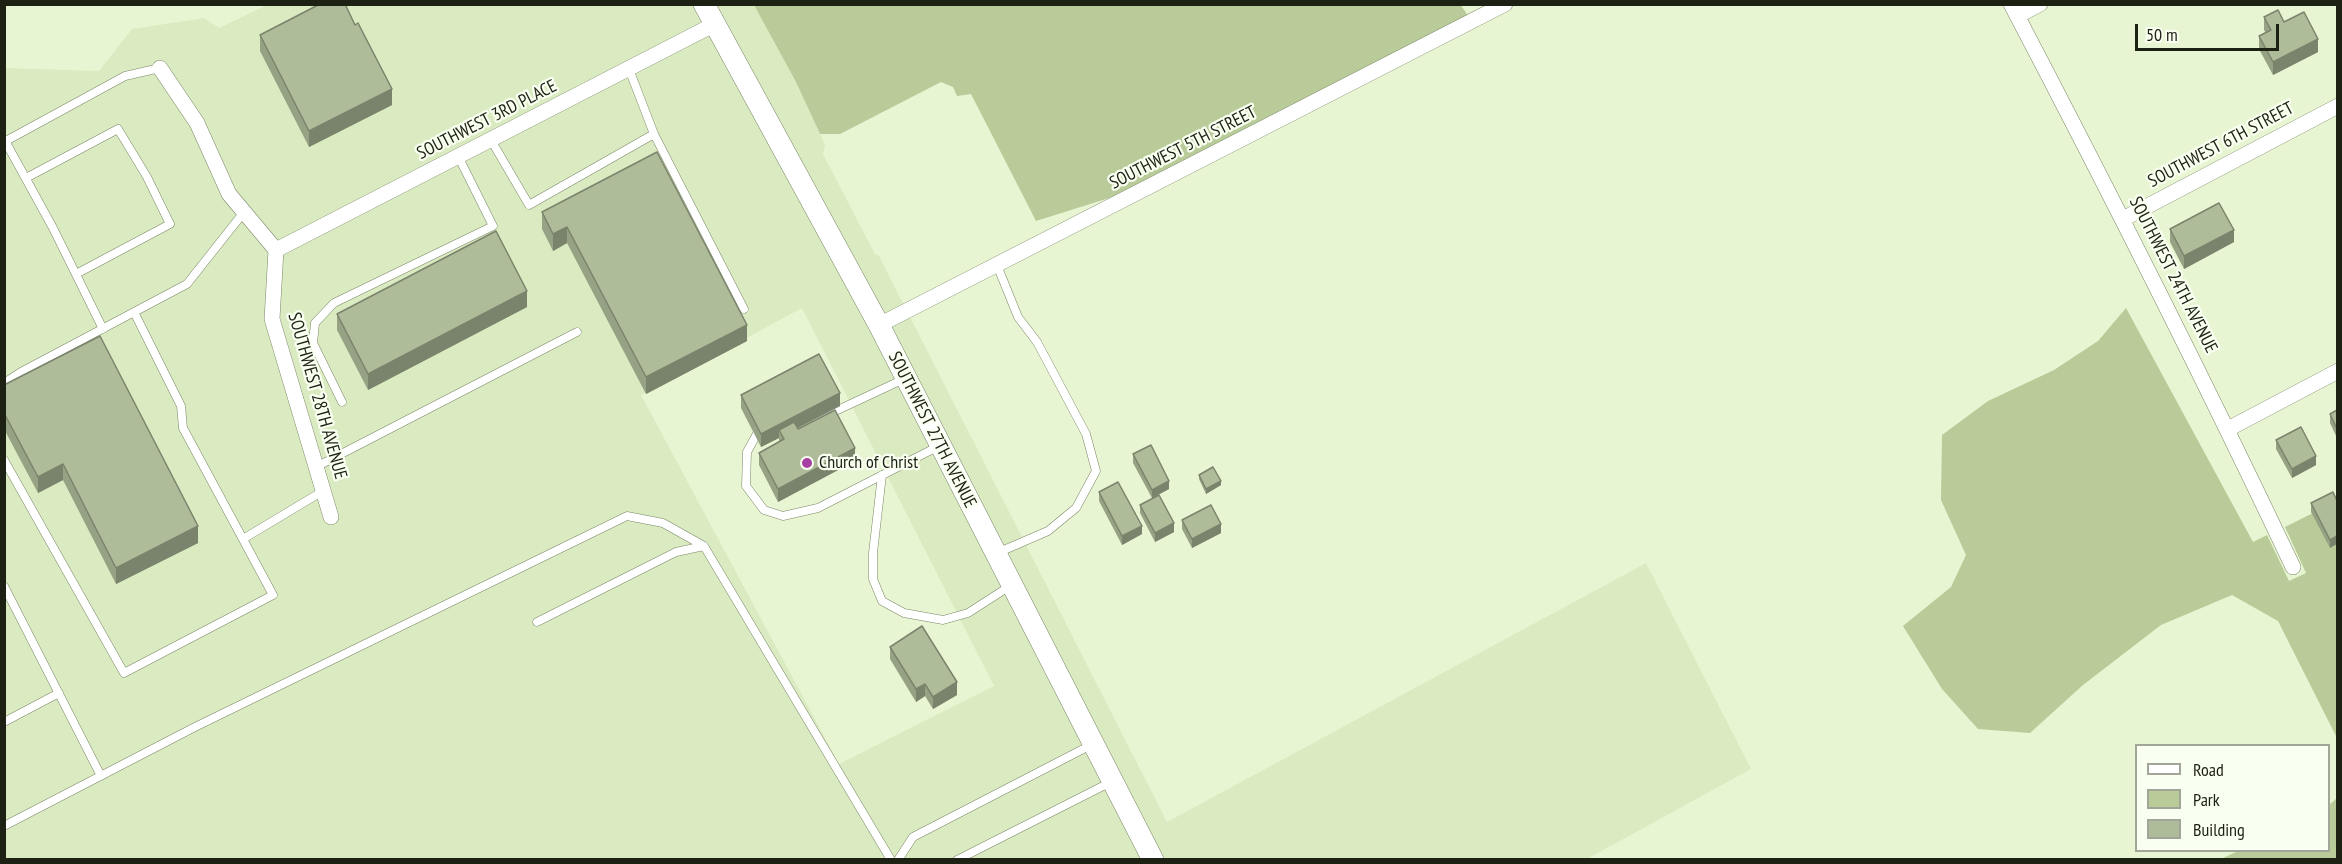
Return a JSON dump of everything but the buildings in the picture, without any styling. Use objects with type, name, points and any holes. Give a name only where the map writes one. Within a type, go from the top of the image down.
[{"type":"main road","name":"SOUTHWEST 27TH AVENUE","points":[[705,4],[879,325],[1153,860]]},
{"type":"street","name":"SOUTHWEST 5TH STREET","points":[[879,325],[1505,4]]},
{"type":"street","points":[[2014,10],[2040,4]]},
{"type":"street","name":"SOUTHWEST 24TH AVENUE","points":[[2014,10],[2123,219],[2228,429],[2293,567]]},
{"type":"street","name":"SOUTHWEST 3RD PLACE","points":[[276,250],[715,24]]},
{"type":"street","points":[[160,68],[197,123],[229,194],[276,250]]},
{"type":"street","name":"SOUTHWEST 6TH STREET","points":[[2123,219],[2337,106]]},
{"type":"street","name":"SOUTHWEST 28TH AVENUE","points":[[276,250],[272,319],[331,517]]},
{"type":"street","points":[[2228,429],[2337,372]]},
{"type":"lane","points":[[104,329],[5,141],[125,76],[160,68]]},
{"type":"lane","points":[[629,69],[654,134],[744,309]]},
{"type":"lane","points":[[26,178],[118,129],[147,177],[170,224],[76,274]]},
{"type":"lane","points":[[491,140],[530,205],[654,134]]},
{"type":"lane","points":[[342,402],[313,343],[315,323],[334,303],[493,226],[458,156]]},
{"type":"lane","points":[[4,383],[187,284],[244,212]]},
{"type":"lane","points":[[995,554],[1048,531],[1069,514],[1076,508],[1096,471],[1086,434],[1036,342],[1018,316],[997,265]]},
{"type":"lane","points":[[4,460],[124,673],[273,595],[183,428],[181,406],[134,312]]},
{"type":"lane","points":[[316,467],[577,332]]},
{"type":"lane","points":[[805,418],[827,415],[906,378]]},
{"type":"lane","points":[[766,428],[758,432],[747,452],[746,486],[764,510],[783,516],[818,508],[940,445]]},
{"type":"lane","points":[[882,475],[873,553],[873,579],[882,601],[904,613],[943,620],[968,613],[1011,585]]},
{"type":"lane","points":[[243,539],[323,491]]},
{"type":"lane","points":[[4,826],[195,727],[627,516],[663,523],[704,546],[891,860]]},
{"type":"lane","points":[[537,622],[676,552],[704,546]]},
{"type":"lane","points":[[4,586],[101,776]]},
{"type":"lane","points":[[4,722],[59,693]]},
{"type":"lane","points":[[898,860],[913,837],[1093,744]]},
{"type":"lane","points":[[957,860],[1112,781]]},
{"type":"shaded area","points":[[269,4],[694,5],[870,330],[1141,859],[5,860],[5,68],[99,71],[132,29],[204,18],[219,28]],"holes":[[[802,308],[994,686],[839,764],[641,395]]]},
{"type":"shaded area","points":[[715,5],[754,5],[796,82],[825,145],[823,154],[875,254],[879,256],[1167,822],[1646,563],[1751,769],[1587,859],[1163,859]]},
{"type":"green space","points":[[1460,4],[1471,20],[1144,187],[1036,221],[971,94],[957,96],[953,87],[941,82],[840,134],[820,134],[796,82],[754,5]]},
{"type":"green space","points":[[2126,308],[2253,542],[2267,535],[2289,581],[2306,573],[2285,527],[2337,501],[2337,738],[2278,621],[2232,595],[2161,625],[2083,685],[2030,733],[1978,729],[1942,689],[1903,626],[1951,587],[1966,555],[1941,500],[1942,435],[1988,401],[2054,370],[2098,341]]},
{"type":"green space","points":[[2337,798],[2337,859],[2221,859],[2236,852],[2330,852],[2330,804]]},
{"type":"place","name":"Church of Christ","points":[[807,463]]}]
